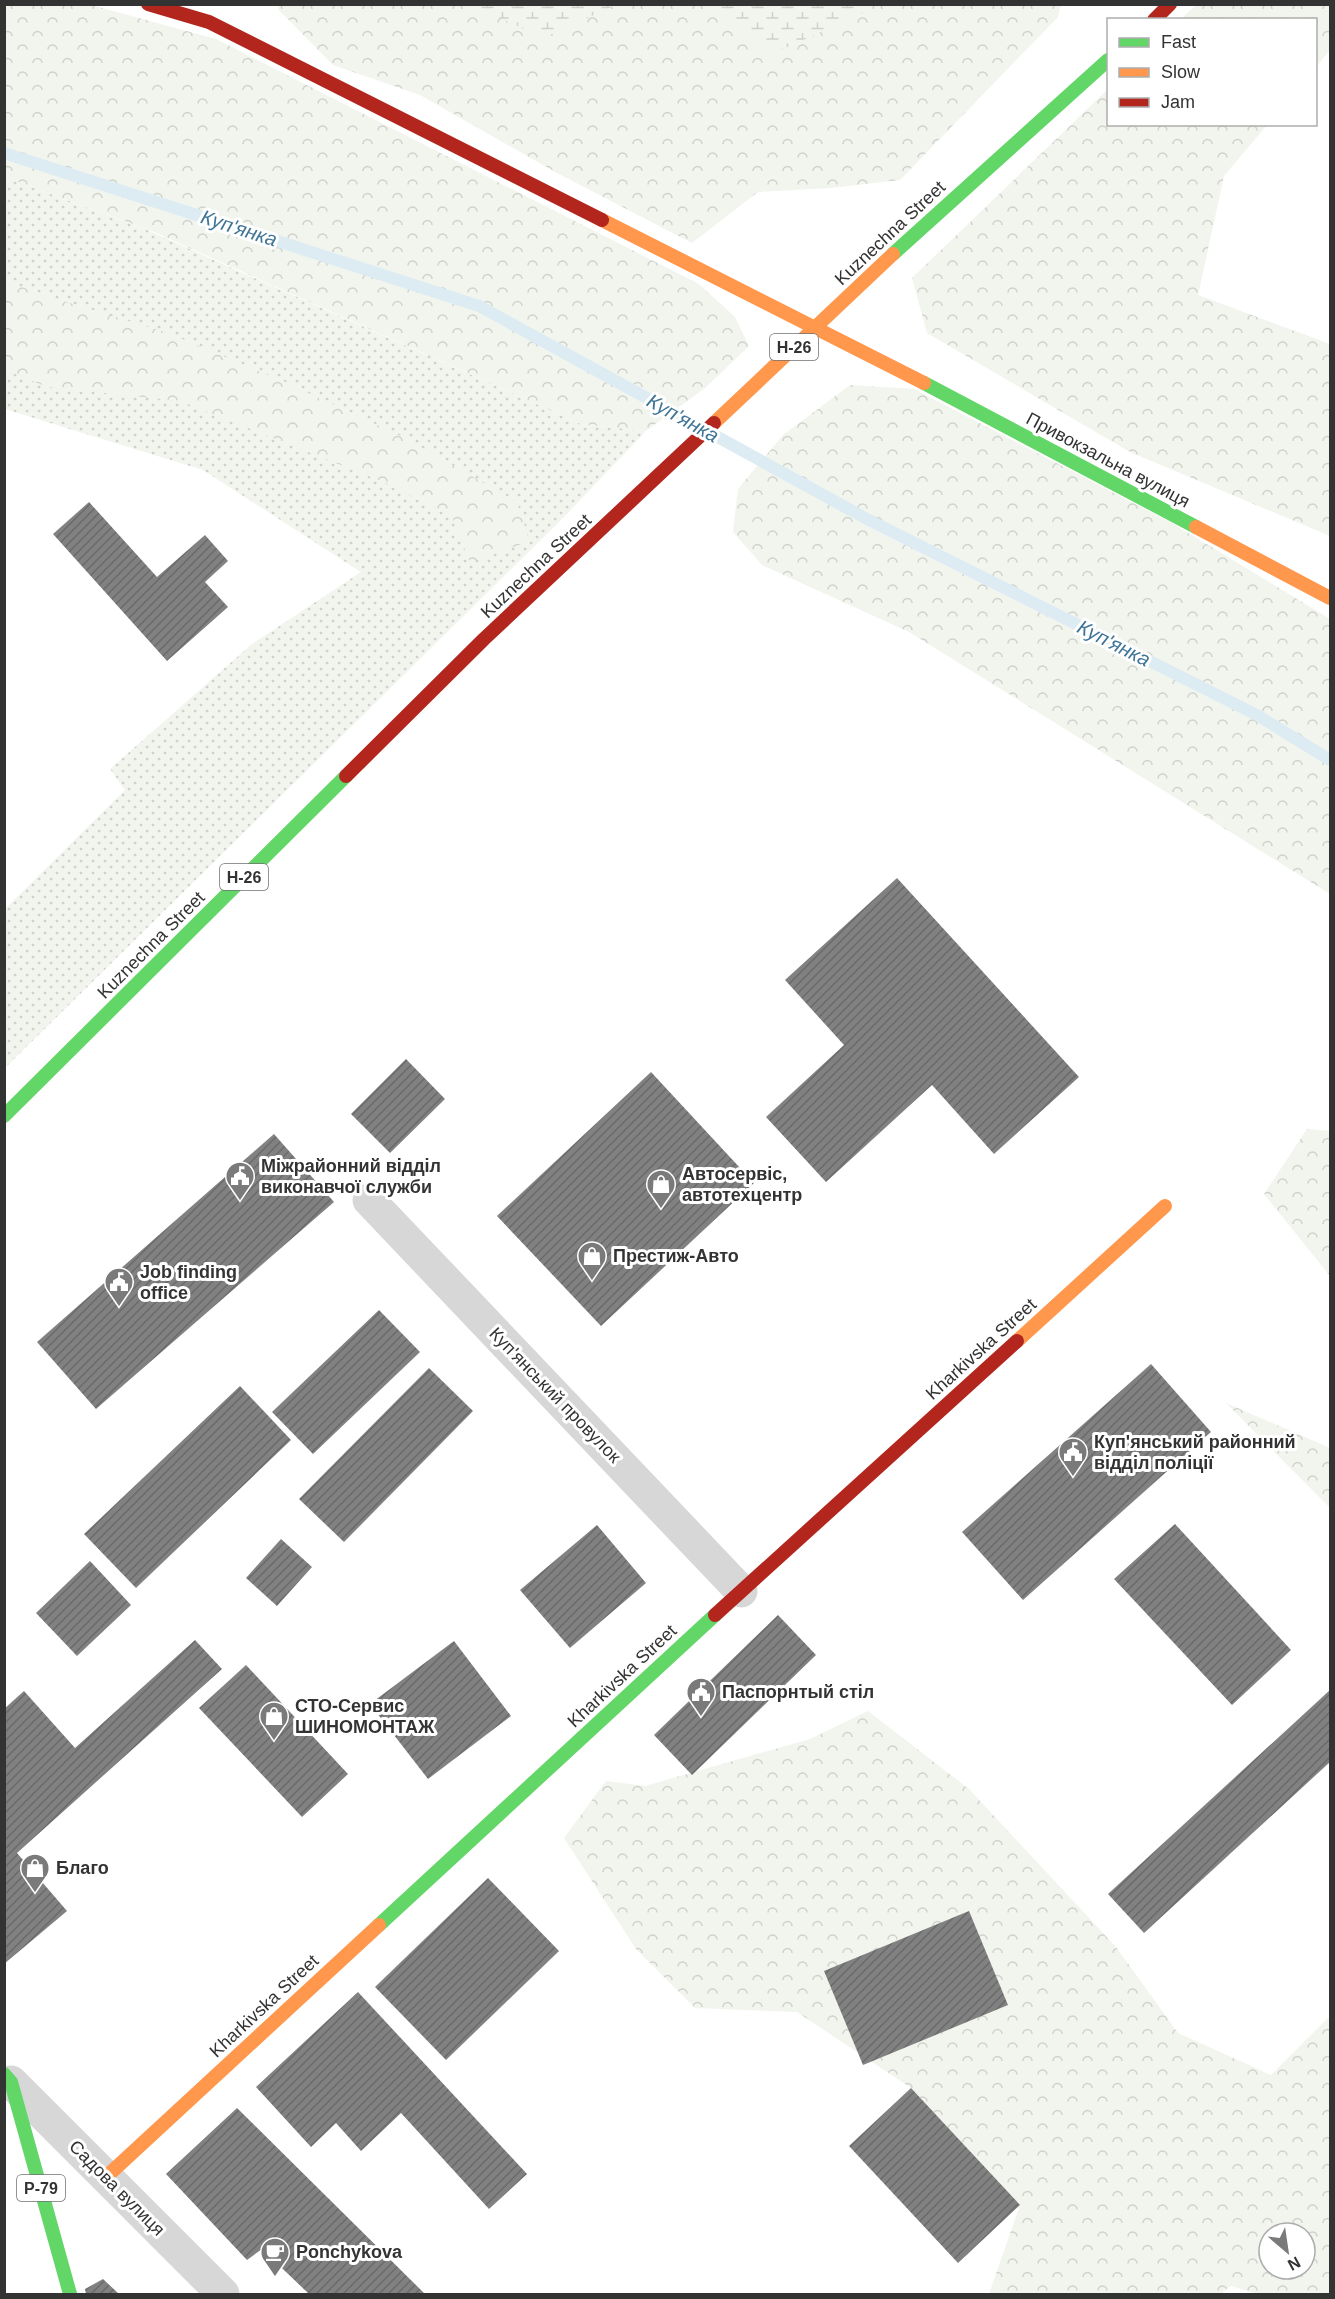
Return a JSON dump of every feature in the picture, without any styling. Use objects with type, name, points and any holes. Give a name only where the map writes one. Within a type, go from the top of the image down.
[{"type":"street","name":"Привокзальна вулиця","points":[[148,4],[209,22],[869,354],[1330,598]]},
{"type":"street","points":[[1156,18],[1170,4]]},
{"type":"street","name":"Kuznechna Street","points":[[4,1116],[484,639],[893,254],[1107,61]]},
{"type":"street","name":"Куп'янський провулок","points":[[369,1200],[741,1591]]},
{"type":"street","name":"Kharkivska Street","points":[[106,2177],[741,1591],[1165,1206]]},
{"type":"street","name":"Садова вулиця","points":[[8,2078],[223,2295]]},
{"type":"street","name":"Р-79","points":[[8,2078],[70,2295]]},
{"type":"green space","points":[[279,4],[1061,5],[1058,17],[900,180],[831,188],[758,192],[692,243],[557,173],[420,95],[333,65],[278,9]]},
{"type":"green space","points":[[4,5],[91,5],[216,39],[699,284],[735,317],[749,346],[705,388],[646,431],[581,424],[154,232],[5,177]]},
{"type":"green space","points":[[473,5],[616,5],[543,38]]},
{"type":"green space","points":[[708,5],[870,5],[861,14],[772,54]]},
{"type":"green space","points":[[1196,5],[1330,5],[1330,50],[1317,66],[1317,18],[1182,18]]},
{"type":"green space","points":[[1107,90],[1107,126],[1266,126],[1224,176],[1198,295],[1330,344],[1330,536],[1130,452],[927,333],[912,278]]},
{"type":"green space","points":[[5,177],[145,229],[581,424],[646,431],[564,517],[5,1068],[5,909],[125,790],[110,769],[252,644],[361,572],[203,470],[5,409]]},
{"type":"green space","points":[[4,281],[168,333],[283,381],[405,438],[517,502],[530,541],[470,563],[452,517],[386,483],[180,401],[47,387],[5,370]]},
{"type":"green space","points":[[850,385],[914,389],[1172,523],[1330,619],[1330,894],[909,632],[762,565],[733,532],[738,489],[783,435]]},
{"type":"green space","points":[[1307,1129],[1330,1131],[1330,1276],[1264,1194]]},
{"type":"green space","points":[[1226,1403],[1330,1448],[1330,1508]]},
{"type":"green space","points":[[868,1711],[969,1789],[1116,1947],[1178,2033],[1271,2075],[1330,2016],[1330,2294],[1258,2294],[1231,2286],[1220,2294],[989,2294],[1020,2205],[911,2088],[797,2012],[695,2008],[636,1949],[564,1838],[606,1781],[645,1786],[810,1739]]},
{"type":"building","points":[[89,502],[157,577],[205,535],[228,561],[205,582],[228,607],[167,661],[53,534]]},
{"type":"building","points":[[897,878],[1079,1077],[994,1154],[932,1085],[826,1182],[766,1117],[844,1045],[785,980]]},
{"type":"building","points":[[406,1059],[445,1099],[390,1153],[351,1114]]},
{"type":"building","points":[[651,1072],[754,1183],[601,1326],[497,1216]]},
{"type":"building","points":[[274,1134],[334,1202],[96,1409],[37,1342]]},
{"type":"building","points":[[379,1310],[420,1352],[313,1454],[272,1412]]},
{"type":"building","points":[[1151,1364],[1211,1432],[1023,1600],[962,1532]]},
{"type":"building","points":[[429,1368],[473,1411],[344,1542],[299,1499]]},
{"type":"building","points":[[240,1386],[291,1440],[136,1588],[84,1534]]},
{"type":"building","points":[[1175,1524],[1291,1650],[1232,1705],[1114,1579]]},
{"type":"building","points":[[597,1525],[646,1583],[570,1648],[520,1590]]},
{"type":"building","points":[[281,1539],[312,1567],[277,1606],[246,1578]]},
{"type":"building","points":[[90,1561],[131,1605],[77,1656],[36,1613]]},
{"type":"building","points":[[778,1615],[816,1655],[692,1775],[654,1735]]},
{"type":"building","points":[[195,1640],[222,1669],[17,1853],[67,1911],[4,1964],[4,1709],[24,1691],[75,1748]]},
{"type":"building","points":[[454,1641],[511,1716],[428,1779],[370,1704]]},
{"type":"building","name":"СТО-Сервис ШИНОМОНТАЖ","points":[[246,1665],[348,1774],[302,1817],[199,1708]]},
{"type":"building","points":[[1330,1690],[1330,1762],[1144,1933],[1108,1894]]},
{"type":"building","points":[[488,1878],[559,1951],[446,2060],[375,1987]]},
{"type":"building","points":[[969,1911],[1008,2005],[863,2065],[824,1971]]},
{"type":"building","points":[[358,1992],[527,2174],[489,2209],[401,2113],[361,2151],[336,2123],[311,2147],[256,2087]]},
{"type":"building","points":[[911,2088],[1020,2205],[958,2263],[849,2146]]},
{"type":"building","points":[[237,2108],[425,2294],[309,2294],[262,2249],[247,2260],[166,2174]]},
{"type":"building","points":[[103,2279],[119,2294],[86,2294],[85,2289]]},
{"type":"waterway","name":"Куп'янка","points":[[4,153],[479,306],[867,519],[1257,715],[1330,760]]},
{"type":"traffic: fast","points":[[893,254],[1107,61]]},
{"type":"traffic: fast","points":[[924,383],[1196,527]]},
{"type":"traffic: fast","points":[[4,1116],[346,776]]},
{"type":"traffic: fast","points":[[379,1925],[715,1615]]},
{"type":"traffic: fast","points":[[4,2074],[11,2082],[70,2294]]},
{"type":"traffic: slow","points":[[602,220],[924,383]]},
{"type":"traffic: slow","points":[[714,423],[893,254]]},
{"type":"traffic: slow","points":[[1196,527],[1330,598]]},
{"type":"traffic: slow","points":[[1017,1341],[1165,1206]]},
{"type":"traffic: slow","points":[[106,2177],[379,1925]]},
{"type":"traffic: jam","points":[[148,4],[209,22],[602,220]]},
{"type":"traffic: jam","points":[[1156,18],[1170,4]]},
{"type":"traffic: jam","points":[[346,776],[484,639],[714,423]]},
{"type":"traffic: jam","points":[[715,1615],[1017,1341]]},
{"type":"place","name":"Міжрайонний відділ виконавчої служби","points":[[240,1202]]},
{"type":"place","name":"Автосервіс, автотехцентр","points":[[661,1210]]},
{"type":"place","name":"Престиж-Авто","points":[[592,1282]]},
{"type":"place","name":"Job finding office","points":[[119,1308]]},
{"type":"place","name":"Куп'янський районний відділ поліції","points":[[1073,1478]]},
{"type":"place","name":"Паспорнтый стіл","points":[[701,1718]]},
{"type":"place","name":"СТО-Сервис ШИНОМОНТАЖ","points":[[274,1742]]},
{"type":"place","name":"Благо","points":[[35,1894]]},
{"type":"place","name":"Ponchykova","points":[[275,2278]]}]
